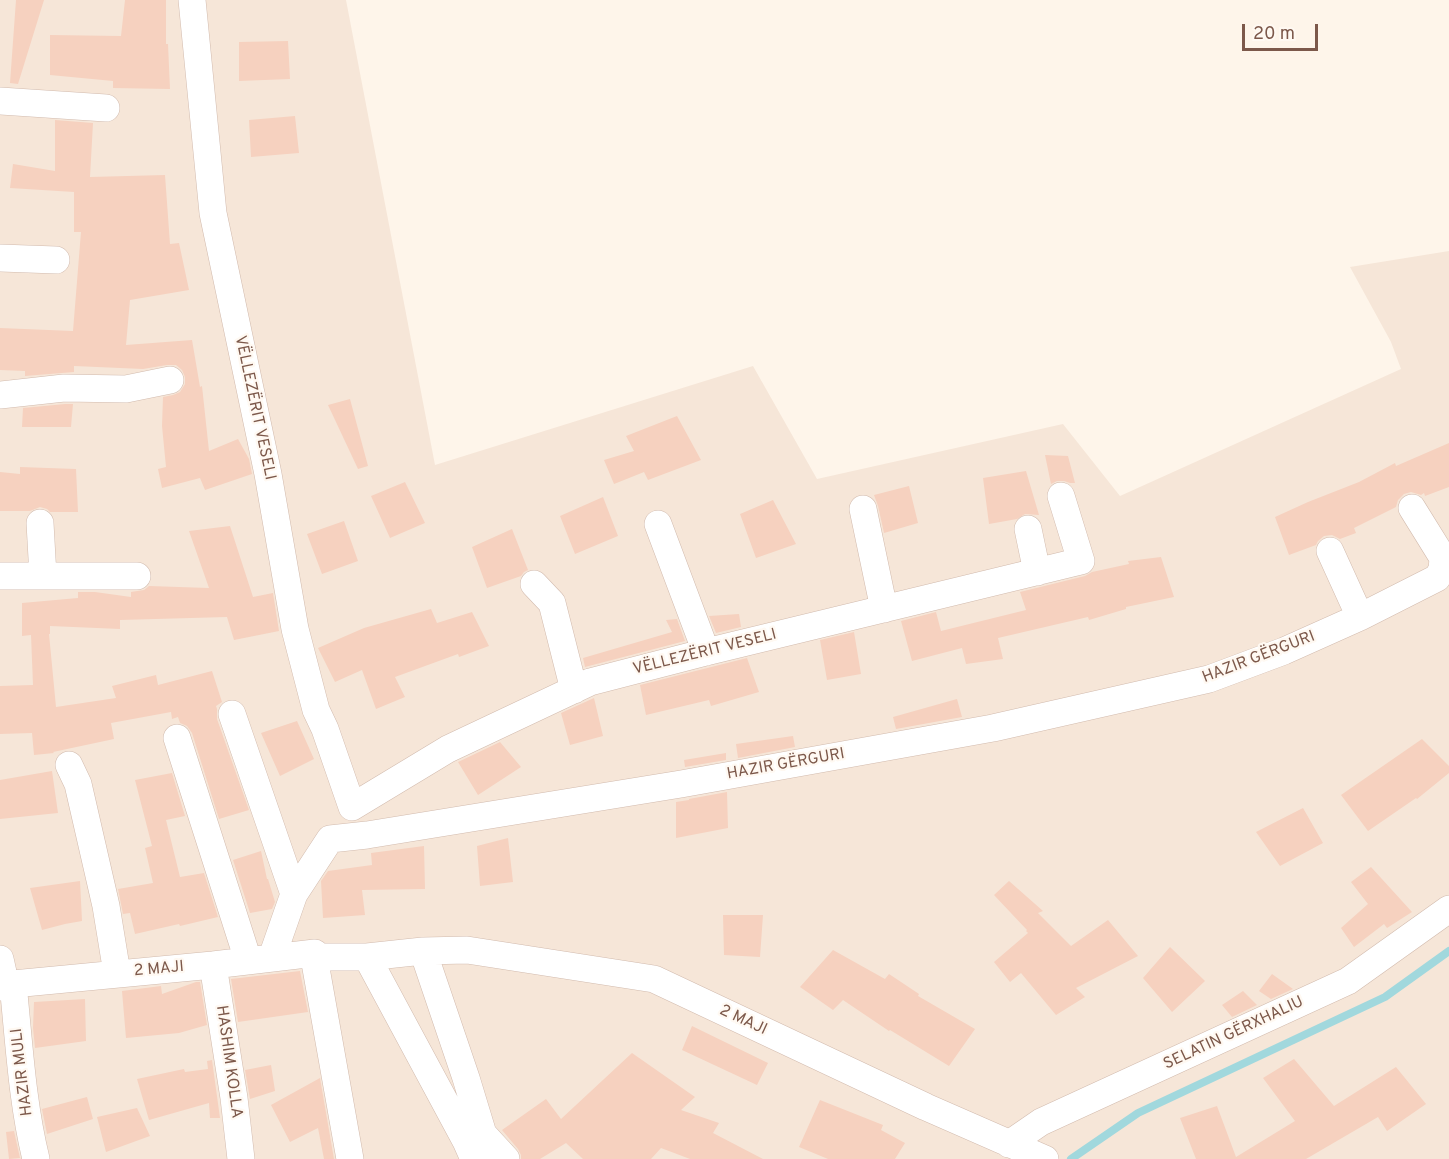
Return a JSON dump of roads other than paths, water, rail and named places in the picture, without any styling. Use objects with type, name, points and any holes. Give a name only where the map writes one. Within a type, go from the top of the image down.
[{"type":"street","name":"VËLLEZËRIT VESELI","points":[[192,0],[213,213],[268,474],[295,629],[316,710],[325,729],[352,807]]},
{"type":"street","points":[[0,101],[106,108]]},
{"type":"street","points":[[0,258],[56,260]]},
{"type":"street","points":[[0,395],[64,388],[126,389],[170,380]]},
{"type":"street","name":"VËLLEZËRIT VESELI","points":[[330,839],[352,807],[447,749],[590,682],[1081,561],[1061,496]]},
{"type":"street","name":"HAZIR GËRGURI","points":[[330,839],[681,784],[993,728],[1209,679],[1284,651],[1360,617],[1437,578],[1442,570],[1443,558],[1412,508]]},
{"type":"street","points":[[863,509],[884,609]]},
{"type":"street","points":[[40,523],[43,576]]},
{"type":"street","points":[[658,524],[706,652]]},
{"type":"street","points":[[1028,530],[1037,572]]},
{"type":"street","points":[[1330,551],[1360,617]]},
{"type":"street","points":[[0,576],[136,576]]},
{"type":"street","points":[[534,584],[552,603],[574,690]]},
{"type":"street","points":[[232,714],[294,894]]},
{"type":"street","points":[[177,738],[260,959]]},
{"type":"street","points":[[69,765],[78,784],[106,906],[117,973]]},
{"type":"street","points":[[260,959],[294,894],[330,839]]},
{"type":"street","name":"SELATIN GËRXHALIU","points":[[1009,1144],[1041,1122],[1348,981],[1449,909]]},
{"type":"street","name":"2 MAJI","points":[[6,986],[315,953],[314,957],[367,957],[423,951],[467,950],[654,979],[926,1107],[1041,1157]]},
{"type":"street","points":[[423,951],[483,1134],[506,1159]]},
{"type":"street","points":[[314,957],[350,1159]]},
{"type":"street","points":[[367,957],[474,1159]]},
{"type":"street","name":"HAZIR MULI","points":[[0,959],[36,1159]]},
{"type":"street","name":"HASHIM KOLLA","points":[[213,965],[241,1159]]},
{"type":"waterway","points":[[1071,1159],[1138,1113],[1385,997],[1449,951]]}]
